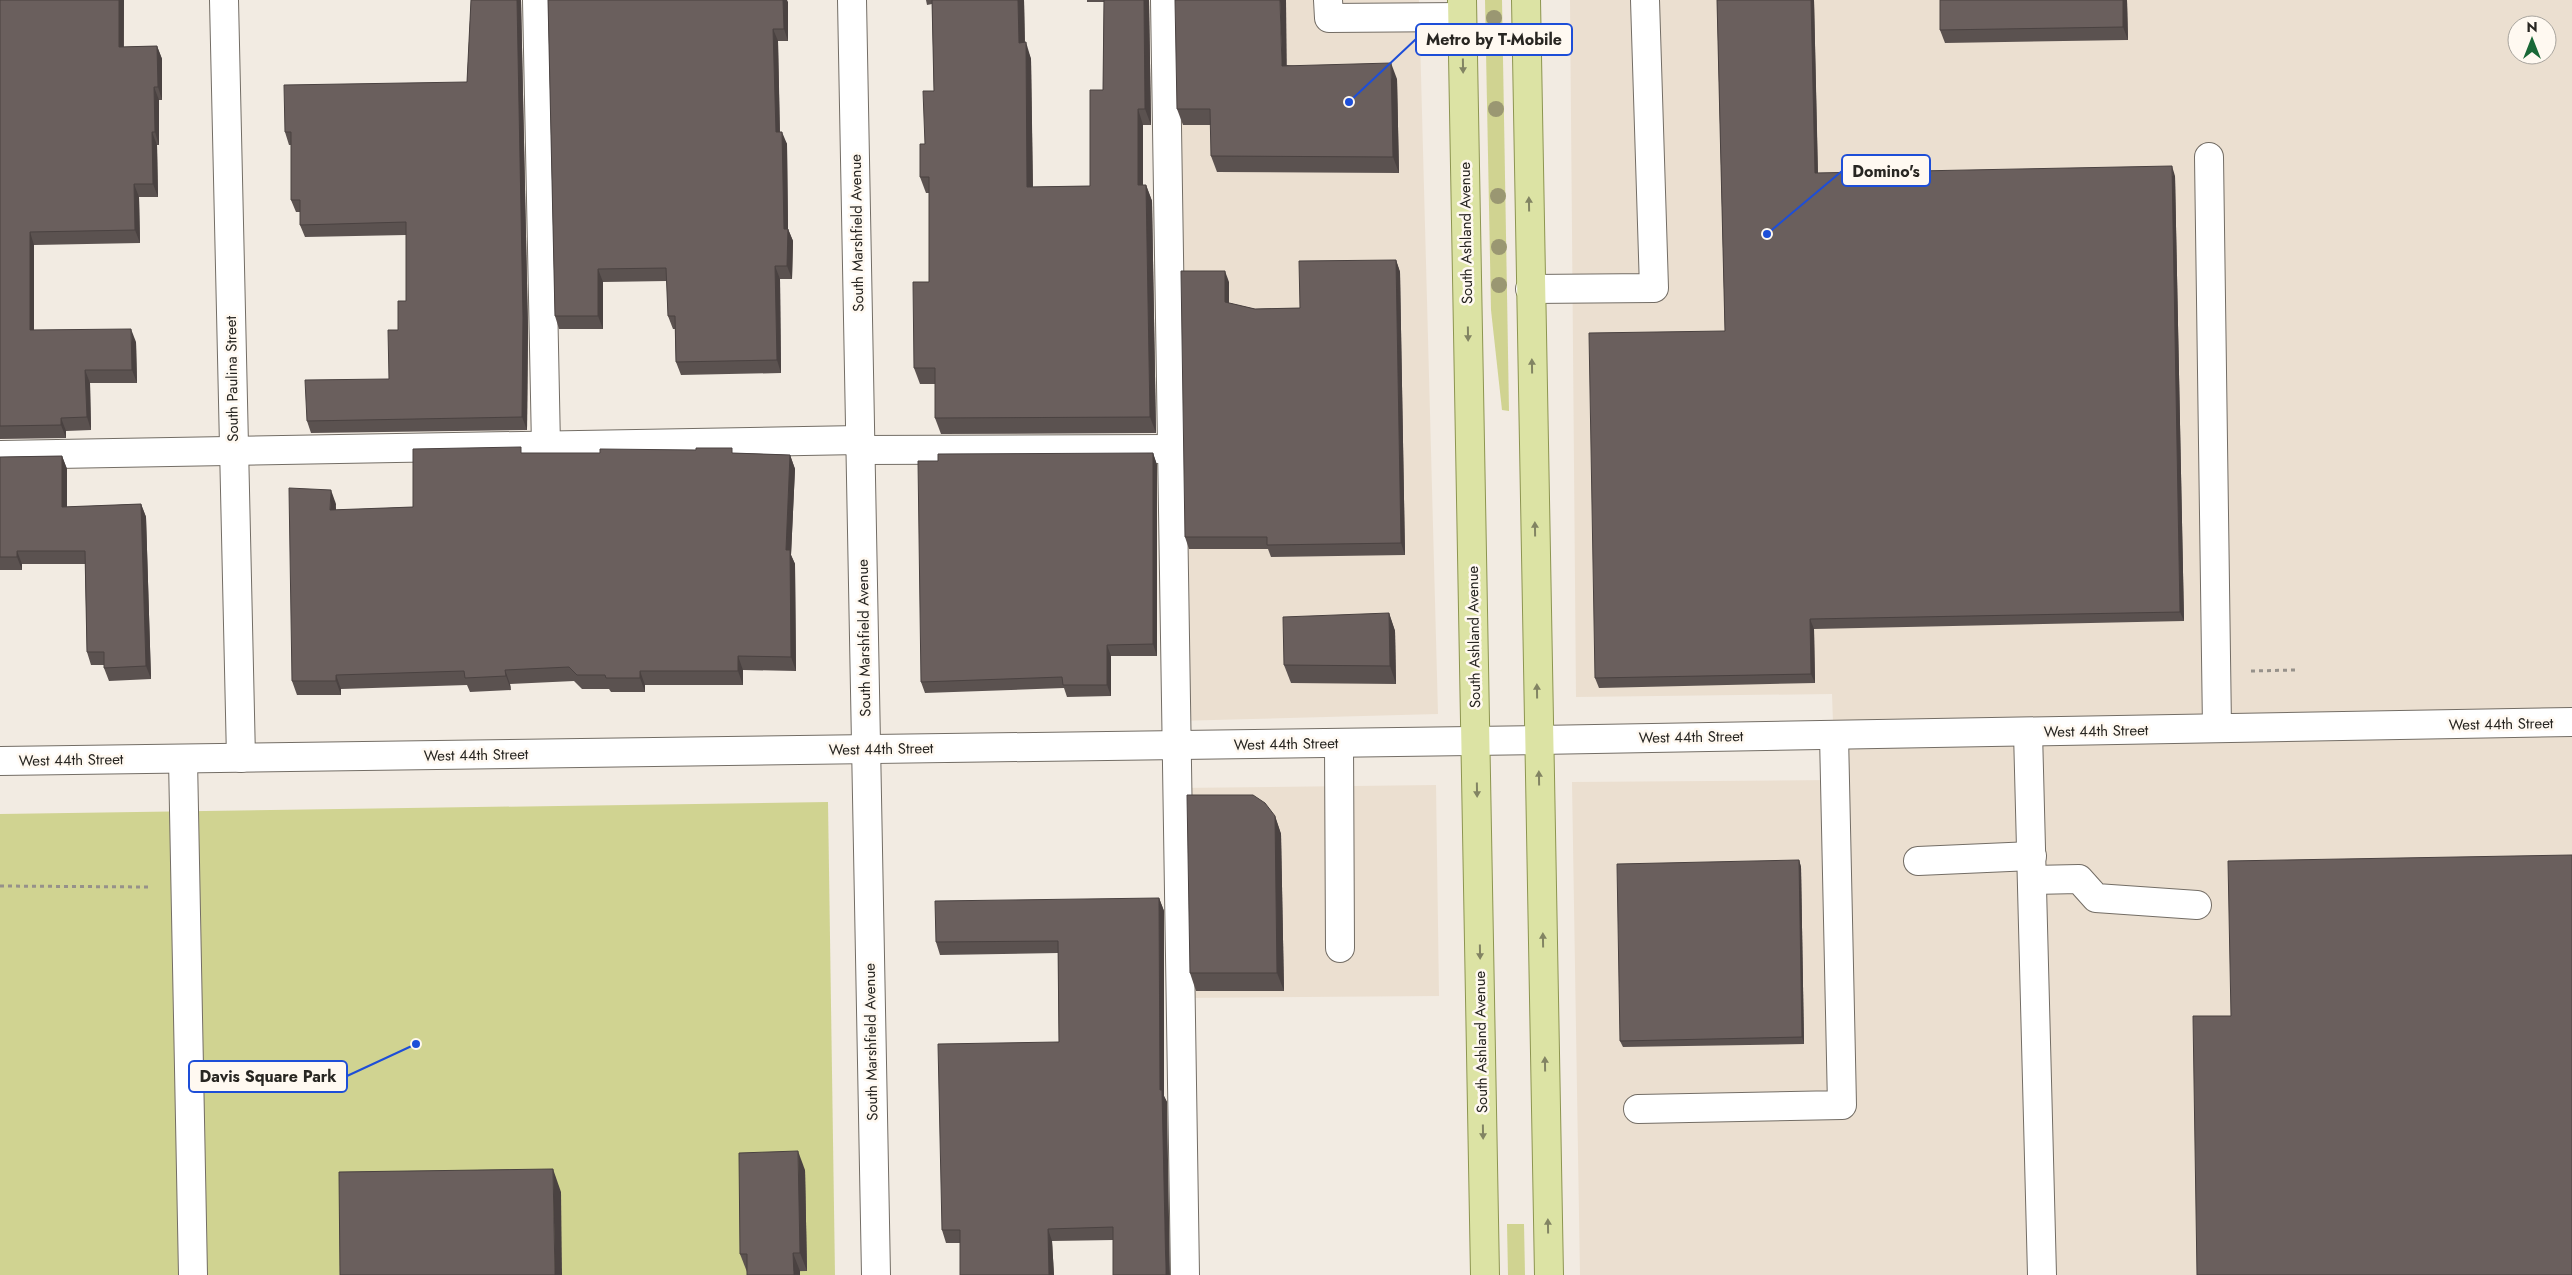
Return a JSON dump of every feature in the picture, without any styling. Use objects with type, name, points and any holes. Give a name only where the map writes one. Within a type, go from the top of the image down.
[{"type":"main road","points":[[1526,0],[1549,1275]]},
{"type":"main road","name":"South Ashland Avenue","points":[[1462,8],[1485,1275]]},
{"type":"street","name":"South Paulina Street","points":[[224,0],[241,758]]},
{"type":"street","points":[[537,0],[546,446]]},
{"type":"street","name":"South Marshfield Avenue","points":[[852,0],[876,1275]]},
{"type":"street","points":[[1165,0],[1185,1275]]},
{"type":"street","points":[[1328,0],[1329,18],[1462,8]]},
{"type":"street","points":[[1530,288],[1654,288],[1645,0]]},
{"type":"street","points":[[2209,157],[2217,728]]},
{"type":"street","points":[[0,455],[546,446],[860,445],[1171,449]]},
{"type":"street","name":"West 44th Street","points":[[0,761],[1476,741],[2572,722]]},
{"type":"street","points":[[2028,732],[2042,1275]]},
{"type":"street","points":[[1638,1109],[1842,1105],[1834,735]]},
{"type":"street","points":[[1339,743],[1340,948]]},
{"type":"street","points":[[183,759],[193,1275]]},
{"type":"street","points":[[1918,861],[2032,868],[2079,879],[2096,898],[2197,905]]},
{"type":"path","points":[[2216,672],[2295,670]]},
{"type":"path","points":[[0,886],[186,887]]},
{"type":"shaded area","points":[[1165,0],[1419,0],[1438,714],[1175,721]]},
{"type":"shaded area","points":[[1570,0],[2572,0],[2572,1275],[1580,1275],[1572,782],[1835,780],[1832,694],[1576,697]]},
{"type":"shaded area","points":[[1436,785],[1439,996],[1180,998],[1177,788]]},
{"type":"green space","points":[[1485,0],[1502,0],[1509,411],[1502,410],[1491,310]]},
{"type":"green space","points":[[828,802],[835,1275],[0,1275],[0,814]]},
{"type":"green space","points":[[1507,1224],[1524,1224],[1525,1275],[1508,1275]]},
{"type":"building","points":[[0,0],[119,0],[119,47],[157,46],[158,87],[154,87],[155,132],[152,132],[153,184],[134,184],[135,230],[30,232],[30,330],[131,329],[132,370],[85,370],[87,417],[61,418],[61,425],[0,426]]},
{"type":"building","points":[[471,0],[517,0],[523,317],[522,417],[307,421],[305,380],[389,379],[388,330],[398,330],[398,301],[406,301],[406,222],[300,225],[300,200],[291,200],[291,132],[285,132],[284,85],[467,82]]},
{"type":"building","points":[[548,0],[783,0],[784,29],[773,29],[776,132],[782,132],[784,229],[788,229],[787,266],[775,266],[777,360],[676,362],[675,316],[668,316],[666,268],[598,269],[598,316],[555,316]]},
{"type":"building","points":[[932,0],[1018,0],[1019,43],[1026,42],[1027,187],[1090,186],[1090,90],[1103,90],[1104,0],[1144,0],[1145,109],[1138,109],[1138,185],[1146,185],[1150,417],[935,418],[935,368],[914,368],[913,282],[929,282],[929,177],[920,177],[920,144],[925,144],[923,91],[934,91]]},
{"type":"building","points":[[1175,0],[1280,0],[1282,66],[1391,63],[1393,157],[1211,156],[1210,109],[1177,109]]},
{"type":"building","points":[[1717,0],[1811,0],[1815,173],[2172,166],[2180,612],[1810,619],[1811,674],[1595,678],[1589,333],[1725,331]]},
{"type":"building","points":[[1940,0],[2123,0],[2123,27],[1940,30]]},
{"type":"building","points":[[1396,260],[1401,543],[1267,545],[1267,537],[1185,537],[1181,271],[1225,271],[1225,302],[1255,309],[1300,308],[1299,261]]},
{"type":"building","points":[[521,447],[521,453],[600,453],[600,449],[696,450],[696,448],[732,448],[732,453],[790,455],[786,550],[790,550],[791,657],[738,656],[738,671],[640,671],[640,678],[606,678],[605,675],[577,675],[569,667],[505,670],[506,676],[465,678],[464,671],[336,675],[336,681],[292,681],[289,488],[331,490],[330,510],[413,507],[413,449]]},
{"type":"building","points":[[1153,453],[1153,644],[1107,645],[1107,685],[1063,685],[1062,677],[921,682],[918,461],[938,461],[938,454]]},
{"type":"building","points":[[62,456],[62,507],[141,504],[146,666],[104,668],[104,652],[87,652],[85,551],[17,551],[17,557],[0,557],[0,457]]},
{"type":"building","points":[[1389,613],[1390,666],[1284,665],[1283,617]]},
{"type":"building","points":[[1187,795],[1253,795],[1265,803],[1275,816],[1277,973],[1190,973]]},
{"type":"building","points":[[2572,855],[2572,1275],[2197,1275],[2193,1016],[2231,1016],[2228,861]]},
{"type":"building","points":[[1799,860],[1802,1037],[1620,1041],[1617,864]]},
{"type":"building","points":[[1159,898],[1160,1090],[1162,1090],[1166,1275],[1113,1275],[1113,1227],[1048,1229],[1049,1275],[960,1275],[960,1230],[942,1230],[938,1044],[1059,1042],[1058,941],[936,942],[935,901]]},
{"type":"building","points":[[798,1151],[800,1253],[793,1253],[794,1275],[747,1275],[747,1254],[740,1254],[739,1153]]},
{"type":"building","points":[[553,1169],[555,1275],[340,1275],[339,1172]]},
{"type":"place","name":"Metro by T-Mobile","points":[[1349,102]]},
{"type":"place","name":"Domino's","points":[[1767,234]]},
{"type":"place","name":"Davis Square Park","points":[[416,1044]]}]
